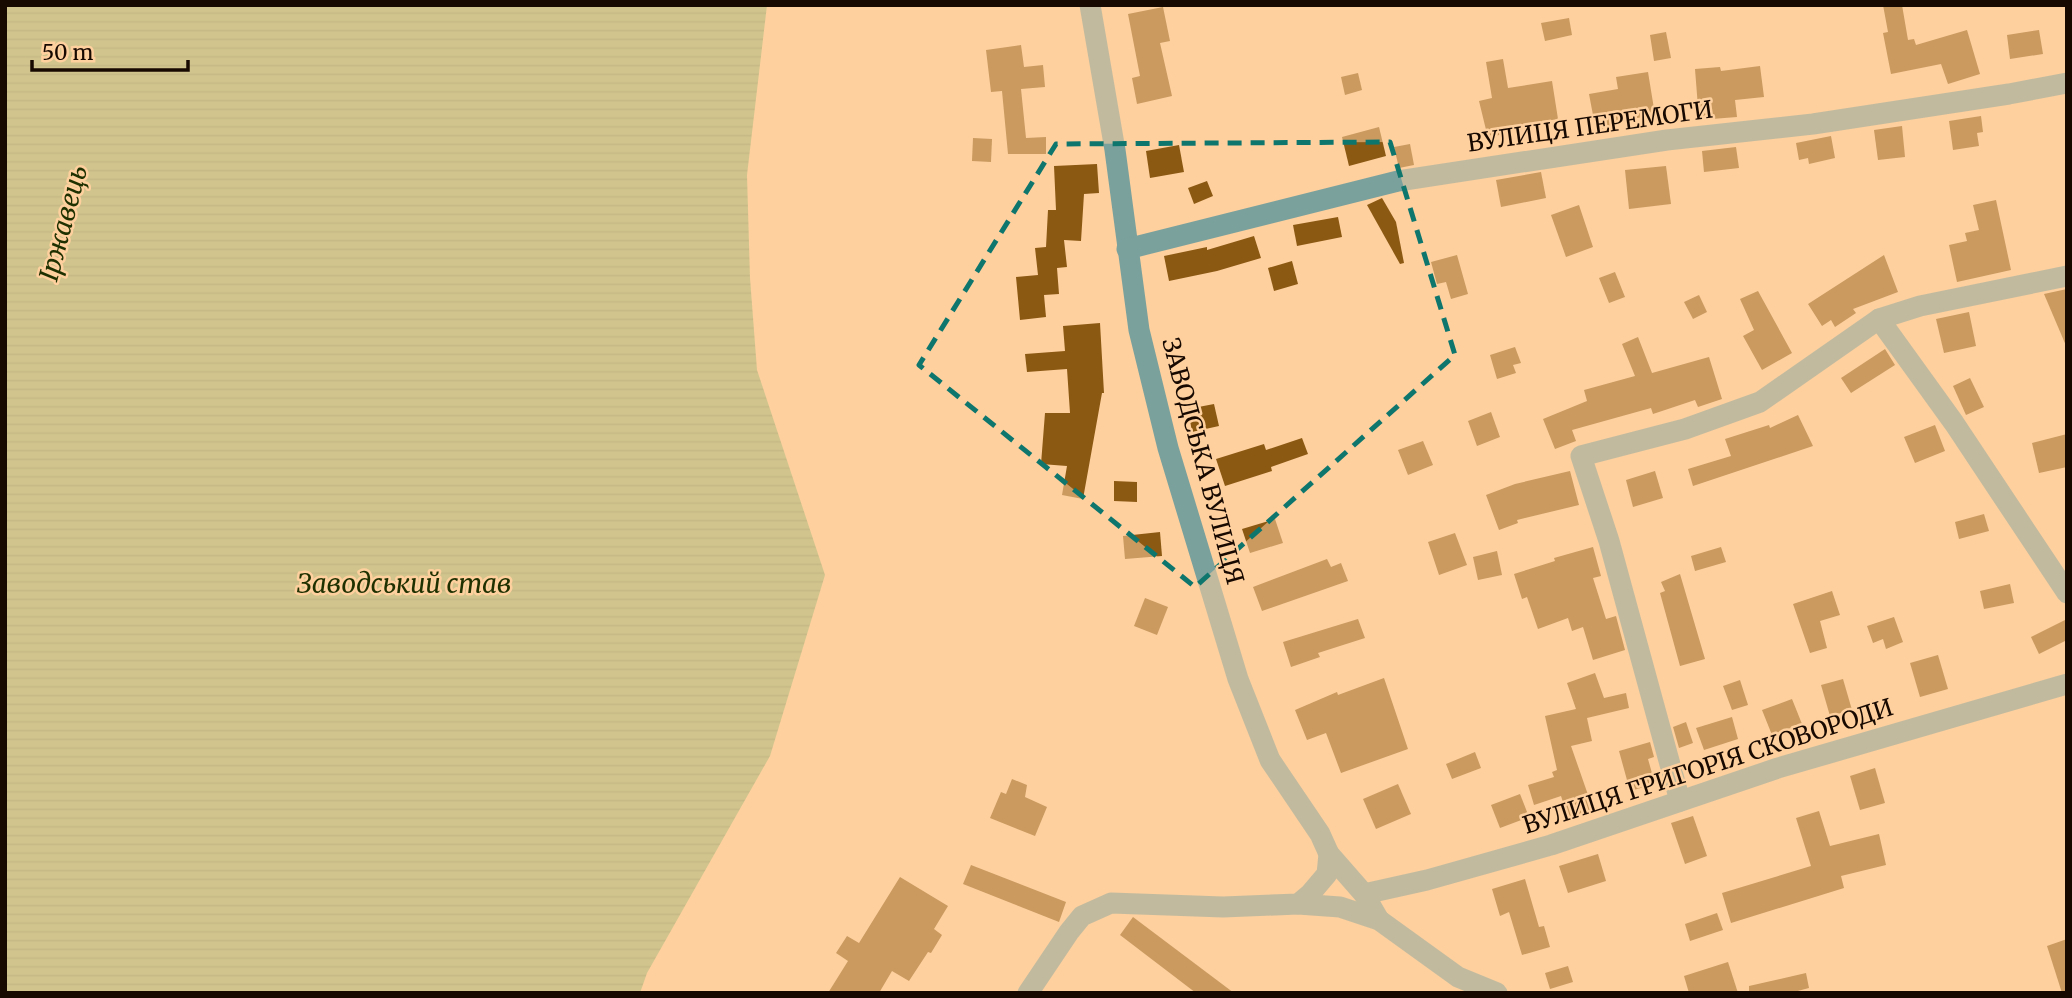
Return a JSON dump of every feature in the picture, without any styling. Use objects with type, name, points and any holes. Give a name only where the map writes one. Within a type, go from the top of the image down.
[{"type":"street","name":"ЗАВОДСЬКА ВУЛИЦЯ","points":[[1090,5],[1115,150],[1139,330],[1168,448],[1238,679],[1270,760],[1321,834],[1329,854],[1364,894],[1379,920]]},
{"type":"street","name":"ВУЛИЦЯ ПЕРЕМОГИ","points":[[1127,249],[1398,181],[1667,140],[1813,124],[2067,83]]},
{"type":"street","points":[[1679,802],[1609,541],[1581,456],[1685,429],[1760,402],[1879,319],[1920,306],[2067,276]]},
{"type":"street","points":[[1879,319],[1954,423],[2067,593]]},
{"type":"street","name":"ВУЛИЦЯ ГРИГОРІЯ СКОВОРОДИ","points":[[1364,894],[1382,892],[1551,845],[1791,764],[2067,684]]},
{"type":"street","points":[[1304,899],[1327,874],[1329,854]]},
{"type":"street","points":[[1028,993],[1082,916],[1111,903],[1223,907],[1304,899],[1379,920],[1458,977],[1497,993]]},
{"type":"street","points":[[1405,939],[1436,968],[1452,993]]},
{"type":"highlighted area","points":[[1390,142],[1455,355],[1195,587],[919,365],[1056,144]]},
{"type":"water","name":"Заводський став","points":[[5,5],[767,5],[747,175],[750,278],[757,370],[825,575],[770,756],[647,973],[640,993],[5,993]]},
{"type":"building","points":[[1883,5],[1902,5],[1908,40],[1914,39],[1916,45],[1967,30],[1980,74],[1948,84],[1941,64],[1891,74],[1883,33],[1888,32]]},
{"type":"building","points":[[1163,7],[1170,41],[1160,43],[1172,96],[1137,104],[1132,78],[1140,76],[1128,14]]},
{"type":"building","points":[[1569,18],[1572,35],[1545,41],[1541,23]]},
{"type":"building","points":[[2039,30],[2043,54],[2010,59],[2007,35]]},
{"type":"building","points":[[1666,32],[1671,58],[1654,61],[1650,35]]},
{"type":"building","points":[[1021,45],[1024,67],[1043,65],[1045,87],[1021,89],[1026,138],[1046,137],[1046,154],[1008,154],[1002,91],[991,92],[986,50]]},
{"type":"building","points":[[1503,59],[1508,88],[1552,81],[1558,119],[1508,127],[1510,132],[1488,138],[1479,101],[1492,98],[1486,62]]},
{"type":"building","points":[[1760,66],[1764,97],[1735,100],[1737,117],[1699,120],[1695,69],[1720,67],[1721,71]]},
{"type":"building","points":[[1648,72],[1655,115],[1613,122],[1614,127],[1596,131],[1589,94],[1618,89],[1616,77]]},
{"type":"building","points":[[1358,73],[1362,90],[1345,95],[1341,77]]},
{"type":"building","points":[[1981,116],[1983,132],[1977,133],[1979,146],[1953,150],[1949,121]]},
{"type":"building","points":[[1902,126],[1905,157],[1878,160],[1874,130]]},
{"type":"building","points":[[1379,127],[1386,156],[1349,166],[1342,137]]},
{"type":"building","points":[[1831,136],[1835,158],[1809,164],[1808,158],[1799,160],[1796,143]]},
{"type":"building","points":[[973,138],[992,139],[991,162],[972,161]]},
{"type":"building","points":[[1410,144],[1414,165],[1399,168],[1394,147]]},
{"type":"building","points":[[1179,145],[1184,172],[1150,178],[1146,151]]},
{"type":"building","points":[[1736,147],[1739,168],[1704,172],[1702,151]]},
{"type":"building","points":[[1097,164],[1099,193],[1084,194],[1081,241],[1064,240],[1067,267],[1057,268],[1059,294],[1044,295],[1046,317],[1020,320],[1016,277],[1038,275],[1035,248],[1046,247],[1048,210],[1056,210],[1054,166]]},
{"type":"building","points":[[1666,166],[1671,204],[1629,209],[1625,170]]},
{"type":"building","points":[[1541,172],[1546,198],[1501,207],[1496,180]]},
{"type":"building","points":[[1207,181],[1213,196],[1194,204],[1188,188]]},
{"type":"building","points":[[1382,198],[1396,222],[1404,263],[1400,264],[1367,205]]},
{"type":"building","points":[[1996,200],[2011,270],[1957,282],[1949,245],[1967,241],[1965,233],[1979,230],[1973,205]]},
{"type":"building","points":[[1579,205],[1593,247],[1566,257],[1551,215]]},
{"type":"building","points":[[1338,217],[1342,237],[1297,246],[1293,225]]},
{"type":"building","points":[[1254,236],[1261,258],[1169,281],[1164,256],[1207,247],[1207,250]]},
{"type":"building","points":[[1457,255],[1468,294],[1451,299],[1446,282],[1437,284],[1431,262]]},
{"type":"building","points":[[1884,255],[1898,292],[1853,309],[1856,313],[1835,327],[1831,320],[1822,326],[1808,304]]},
{"type":"building","points":[[1292,261],[1298,284],[1274,291],[1268,268]]},
{"type":"building","points":[[1615,272],[1625,297],[1609,303],[1599,278]]},
{"type":"building","points":[[2067,289],[2067,348],[2044,294]]},
{"type":"building","points":[[1758,291],[1792,353],[1762,370],[1743,336],[1754,330],[1740,299]]},
{"type":"building","points":[[1699,295],[1707,312],[1693,319],[1684,302]]},
{"type":"building","points":[[1969,312],[1976,346],[1944,353],[1936,319]]},
{"type":"building","points":[[1100,323],[1104,393],[1083,499],[1062,495],[1067,466],[1041,464],[1045,413],[1070,413],[1067,369],[1027,372],[1025,354],[1065,351],[1063,326]]},
{"type":"building","points":[[1638,337],[1652,373],[1709,357],[1722,399],[1698,407],[1695,400],[1653,414],[1651,408],[1572,430],[1576,441],[1555,449],[1543,419],[1587,401],[1584,390],[1635,376],[1622,344]]},
{"type":"building","points":[[1515,347],[1521,363],[1513,365],[1516,373],[1497,379],[1490,355]]},
{"type":"building","points":[[1885,349],[1895,365],[1851,393],[1841,378]]},
{"type":"building","points":[[1970,378],[1984,407],[1966,415],[1953,386]]},
{"type":"building","points":[[1214,404],[1219,426],[1192,432],[1188,409]]},
{"type":"building","points":[[1491,412],[1500,437],[1477,446],[1468,421]]},
{"type":"building","points":[[1798,415],[1813,446],[1693,486],[1688,469],[1731,456],[1725,439],[1769,425],[1770,428]]},
{"type":"building","points":[[1935,425],[1945,451],[1915,463],[1904,437]]},
{"type":"building","points":[[2067,434],[2067,467],[2039,473],[2032,443]]},
{"type":"building","points":[[1302,438],[1308,454],[1271,467],[1272,471],[1225,486],[1216,459],[1264,444],[1266,450]]},
{"type":"building","points":[[1423,441],[1433,465],[1408,475],[1398,450]]},
{"type":"building","points":[[1570,471],[1579,505],[1517,520],[1518,523],[1499,530],[1486,495],[1515,484]]},
{"type":"building","points":[[1655,471],[1663,498],[1633,507],[1626,480]]},
{"type":"building","points":[[1114,481],[1137,482],[1137,502],[1114,501]]},
{"type":"building","points":[[1984,514],[1989,531],[1959,539],[1955,522]]},
{"type":"building","points":[[1275,519],[1283,543],[1250,553],[1242,529]]},
{"type":"building","points":[[1160,532],[1162,556],[1125,559],[1123,536]]},
{"type":"building","points":[[1455,533],[1467,565],[1439,575],[1428,542]]},
{"type":"building","points":[[1593,547],[1601,576],[1593,578],[1606,619],[1616,616],[1625,650],[1593,660],[1583,627],[1572,631],[1568,618],[1538,629],[1527,597],[1522,599],[1514,574],[1555,561],[1554,558]]},
{"type":"building","points":[[1721,547],[1726,562],[1695,571],[1691,556]]},
{"type":"building","points":[[1497,551],[1502,575],[1478,580],[1473,557]]},
{"type":"building","points":[[1327,559],[1331,567],[1341,563],[1348,581],[1262,611],[1253,587]]},
{"type":"building","points":[[1680,574],[1705,659],[1680,666],[1660,593],[1665,591],[1661,582]]},
{"type":"building","points":[[2010,584],[2014,603],[1984,609],[1980,591]]},
{"type":"building","points":[[1832,591],[1840,615],[1820,621],[1827,648],[1810,653],[1793,604]]},
{"type":"building","points":[[1145,598],[1168,607],[1157,635],[1134,626]]},
{"type":"building","points":[[1894,617],[1903,642],[1886,649],[1883,639],[1873,643],[1867,626]]},
{"type":"building","points":[[1358,619],[1365,638],[1318,653],[1320,657],[1291,667],[1283,642]]},
{"type":"building","points":[[2067,619],[2067,640],[2039,654],[2031,637]]},
{"type":"building","points":[[1938,655],[1948,689],[1920,697],[1910,663]]},
{"type":"building","points":[[1595,673],[1604,698],[1626,693],[1629,708],[1587,718],[1592,741],[1571,746],[1594,812],[1569,820],[1561,796],[1534,805],[1528,785],[1554,777],[1552,772],[1557,770],[1545,716],[1576,709],[1567,683]]},
{"type":"building","points":[[1384,678],[1408,749],[1341,773],[1326,733],[1307,740],[1295,710],[1337,692],[1338,695]]},
{"type":"building","points":[[1843,679],[1852,710],[1830,716],[1821,685]]},
{"type":"building","points":[[1740,680],[1748,705],[1732,710],[1723,686]]},
{"type":"building","points":[[1792,699],[1802,724],[1772,735],[1762,710]]},
{"type":"building","points":[[1732,717],[1738,739],[1704,750],[1696,728]]},
{"type":"building","points":[[1686,722],[1693,743],[1679,748],[1673,727]]},
{"type":"building","points":[[1650,742],[1654,757],[1648,759],[1655,784],[1630,791],[1619,751]]},
{"type":"building","points":[[1475,752],[1481,768],[1452,779],[1446,764]]},
{"type":"building","points":[[1875,768],[1885,803],[1860,810],[1850,776]]},
{"type":"building","points":[[1012,779],[1027,785],[1025,797],[1047,807],[1035,836],[990,818],[1001,792],[1006,794]]},
{"type":"building","points":[[1398,784],[1411,814],[1376,829],[1363,799]]},
{"type":"building","points":[[1520,794],[1529,817],[1500,828],[1491,805]]},
{"type":"building","points":[[1819,811],[1830,846],[1879,834],[1886,865],[1841,876],[1844,888],[1731,923],[1722,893],[1811,866],[1796,818]]},
{"type":"building","points":[[1693,816],[1707,856],[1685,864],[1671,823]]},
{"type":"building","points":[[1598,854],[1606,881],[1568,893],[1559,866]]},
{"type":"building","points":[[971,865],[1066,902],[1059,922],[963,884]]},
{"type":"building","points":[[900,877],[948,906],[934,929],[942,935],[931,953],[928,952],[909,981],[892,971],[879,993],[828,993],[848,961],[836,953],[847,936],[859,943]]},
{"type":"building","points":[[1525,879],[1539,927],[1544,926],[1550,947],[1522,955],[1509,912],[1500,916],[1492,889]]},
{"type":"building","points":[[1717,913],[1723,930],[1690,941],[1685,924]]},
{"type":"building","points":[[1133,917],[1234,993],[1196,993],[1120,935]]},
{"type":"building","points":[[2067,939],[2067,993],[2062,993],[2047,946]]},
{"type":"building","points":[[1728,962],[1738,993],[1689,993],[1684,976]]},
{"type":"building","points":[[1568,966],[1573,982],[1550,989],[1545,973]]},
{"type":"building","points":[[1806,973],[1809,988],[1790,993],[1749,993],[1749,986]]},
{"type":"water label","name":"Іржавець","points":[[63,223]]}]
